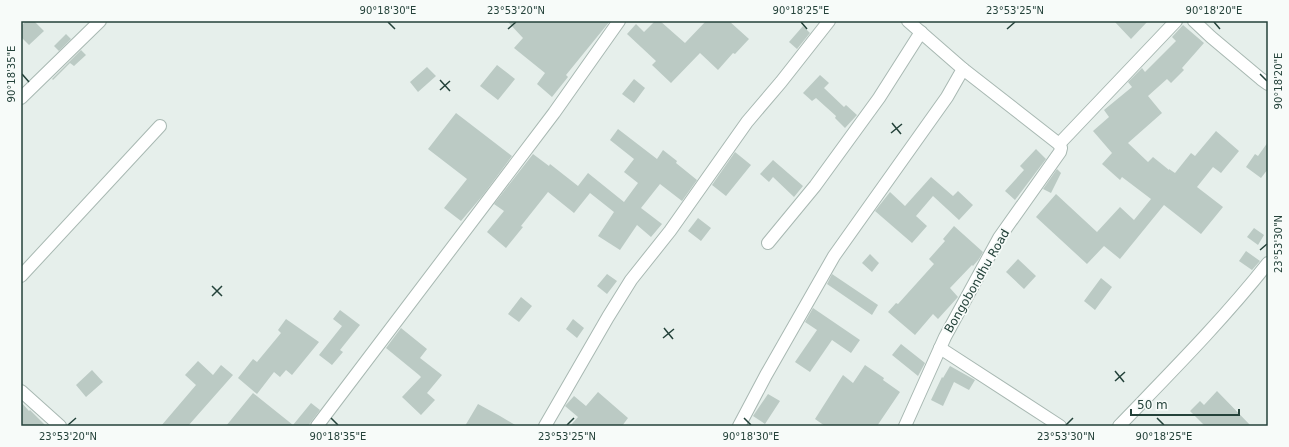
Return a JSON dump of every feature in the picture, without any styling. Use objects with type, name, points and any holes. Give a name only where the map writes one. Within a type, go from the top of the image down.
[{"type":"street","points":[[21,98],[100,21]]},
{"type":"street","points":[[317,426],[554,113],[619,21]]},
{"type":"street","points":[[545,426],[631,280],[670,231],[747,122],[829,21]]},
{"type":"street","points":[[908,21],[963,69],[1059,144]]},
{"type":"street","name":"Bongobondhu Road","points":[[905,426],[940,348],[999,238],[1060,152],[1061,148],[1059,144],[1176,21]]},
{"type":"street","points":[[1194,21],[1239,61],[1268,84]]},
{"type":"street","points":[[768,243],[815,186],[879,98],[921,32]]},
{"type":"street","points":[[739,426],[766,375],[834,256],[947,97],[963,69]]},
{"type":"street","points":[[21,276],[160,126]]},
{"type":"street","points":[[1119,426],[1189,354],[1242,296],[1268,263]]},
{"type":"street","points":[[940,348],[1060,426]]},
{"type":"street","points":[[21,391],[60,426]]},
{"type":"building","points":[[26,21],[34,21],[44,31],[29,45],[21,37],[21,26]]},
{"type":"building","points":[[507,21],[610,21],[566,75],[568,77],[552,97],[537,84],[545,73],[514,48],[523,38]]},
{"type":"building","points":[[655,21],[660,21],[685,43],[706,21],[729,21],[749,39],[735,54],[733,53],[718,70],[700,53],[671,83],[652,65],[656,61],[627,34],[636,24],[644,32]]},
{"type":"building","points":[[1114,21],[1148,21],[1131,39]]},
{"type":"building","points":[[1183,25],[1204,43],[1182,68],[1184,70],[1171,83],[1167,79],[1148,96],[1162,113],[1128,143],[1148,162],[1153,157],[1175,173],[1191,153],[1195,156],[1216,131],[1239,151],[1221,173],[1213,167],[1197,187],[1223,207],[1201,234],[1164,205],[1120,259],[1104,246],[1087,264],[1036,217],[1056,194],[1097,232],[1120,207],[1134,220],[1151,199],[1122,177],[1120,180],[1102,164],[1112,153],[1093,131],[1109,117],[1104,110],[1132,87],[1128,82],[1142,68],[1145,72],[1176,41],[1172,37]]},
{"type":"building","points":[[803,26],[810,33],[797,49],[789,42]]},
{"type":"building","points":[[66,34],[71,39],[59,51],[54,46]]},
{"type":"building","points":[[81,50],[86,55],[74,66],[70,63],[53,80],[52,79]]},
{"type":"building","points":[[497,65],[515,79],[498,100],[480,86]]},
{"type":"building","points":[[427,67],[436,76],[418,92],[410,82]]},
{"type":"building","points":[[820,75],[829,83],[824,88],[844,107],[846,105],[857,115],[845,128],[835,118],[836,116],[816,98],[812,101],[803,93]]},
{"type":"building","points":[[634,79],[645,88],[634,103],[622,94]]},
{"type":"building","points":[[456,113],[512,156],[483,195],[461,221],[444,208],[467,179],[428,149]]},
{"type":"building","points":[[618,129],[657,159],[663,150],[697,180],[682,201],[660,184],[641,208],[662,224],[651,237],[637,225],[620,250],[598,236],[614,212],[590,193],[574,213],[548,192],[506,248],[487,232],[504,211],[494,204],[533,154],[549,166],[550,164],[578,186],[588,173],[624,202],[638,183],[624,172],[634,159],[610,140]]},
{"type":"building","points":[[1268,142],[1268,169],[1261,178],[1246,167],[1255,154],[1258,156]]},
{"type":"building","points":[[1036,149],[1046,159],[1015,200],[1005,191],[1024,170],[1020,166]]},
{"type":"building","points":[[735,152],[751,165],[726,196],[712,185]]},
{"type":"building","points":[[773,160],[803,186],[794,197],[773,177],[769,182],[760,174]]},
{"type":"building","points":[[1057,169],[1061,173],[1051,193],[1043,189]]},
{"type":"building","points":[[931,177],[953,196],[958,191],[973,205],[959,220],[933,196],[916,216],[927,226],[912,243],[875,211],[890,192],[905,206]]},
{"type":"building","points":[[698,218],[711,228],[701,241],[688,231]]},
{"type":"building","points":[[954,226],[983,252],[973,266],[972,265],[950,288],[958,297],[938,319],[933,314],[915,335],[888,312],[896,303],[898,304],[934,264],[929,259],[945,241],[943,239]]},
{"type":"building","points":[[1254,228],[1264,235],[1258,245],[1247,237]]},
{"type":"building","points":[[1246,251],[1260,261],[1252,270],[1239,261]]},
{"type":"building","points":[[870,254],[879,263],[872,272],[862,263]]},
{"type":"building","points":[[1018,259],[1036,276],[1024,289],[1006,272]]},
{"type":"building","points":[[607,274],[617,281],[607,294],[597,286]]},
{"type":"building","points":[[832,274],[878,305],[872,315],[827,284]]},
{"type":"building","points":[[1101,278],[1112,287],[1095,310],[1084,301]]},
{"type":"building","points":[[521,297],[532,306],[519,322],[508,314]]},
{"type":"building","points":[[813,308],[860,340],[851,353],[832,340],[810,372],[795,362],[817,330],[805,322]]},
{"type":"building","points":[[340,310],[360,325],[340,350],[343,352],[332,365],[319,355],[342,326],[333,319]]},
{"type":"building","points":[[286,319],[319,342],[292,375],[286,370],[280,377],[274,372],[257,394],[238,378],[253,359],[257,362],[281,333],[278,330]]},
{"type":"building","points":[[573,319],[584,328],[577,338],[566,329]]},
{"type":"building","points":[[401,328],[427,349],[420,358],[442,375],[427,393],[435,400],[421,415],[402,397],[421,377],[386,348]]},
{"type":"building","points":[[901,344],[925,363],[918,376],[892,355]]},
{"type":"building","points":[[198,361],[213,375],[221,365],[233,375],[188,426],[161,426],[196,385],[185,375]]},
{"type":"building","points":[[865,365],[884,378],[883,380],[900,392],[877,426],[825,426],[815,419],[843,375],[853,383]]},
{"type":"building","points":[[950,366],[975,380],[969,390],[954,382],[943,406],[931,400],[942,377],[943,378]]},
{"type":"building","points":[[92,370],[103,382],[86,397],[76,385]]},
{"type":"building","points":[[1217,391],[1251,426],[1205,426],[1190,411],[1200,401],[1204,405]]},
{"type":"building","points":[[598,392],[628,418],[622,426],[570,426],[578,417],[565,406],[574,396],[586,406]]},
{"type":"building","points":[[253,393],[293,425],[311,403],[320,410],[308,426],[226,426]]},
{"type":"building","points":[[768,394],[780,401],[765,424],[753,416]]},
{"type":"building","points":[[21,402],[29,411],[30,410],[46,426],[21,426]]},
{"type":"building","points":[[478,404],[500,416],[517,426],[465,426]]}]
